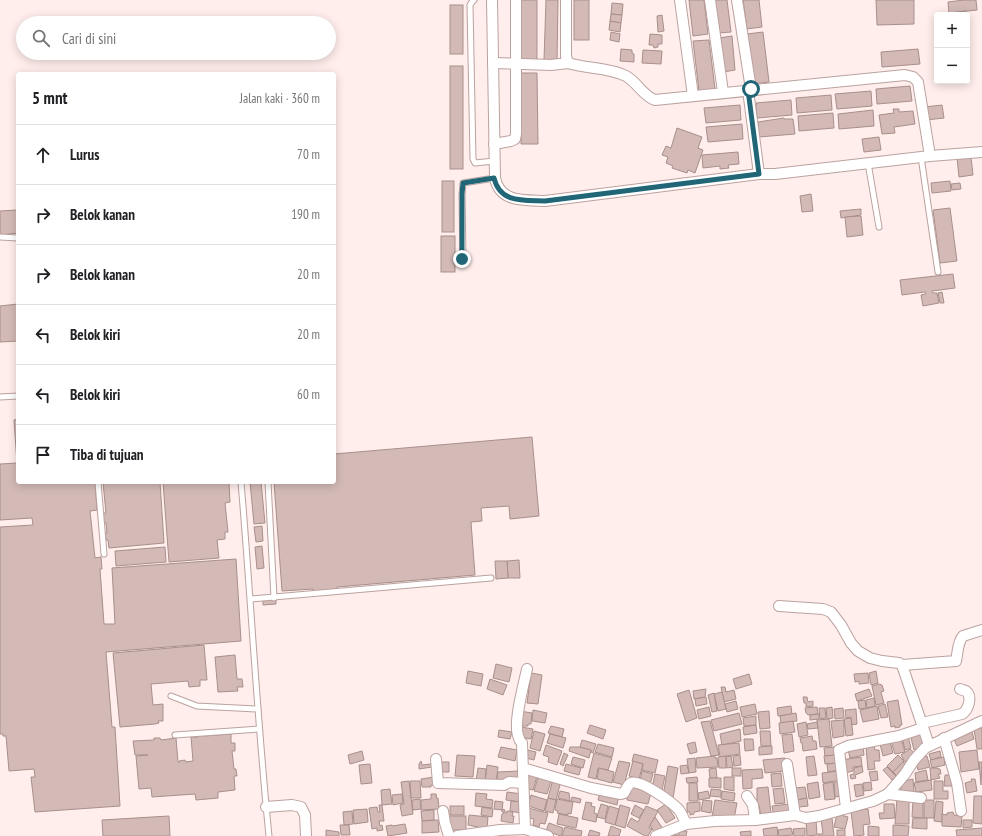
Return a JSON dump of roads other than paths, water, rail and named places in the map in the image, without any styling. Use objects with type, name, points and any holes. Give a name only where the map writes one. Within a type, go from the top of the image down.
[{"type":"street","points":[[492,0],[494,178],[498,188],[507,197],[516,200],[545,201],[759,174],[774,174],[925,156],[982,152]]},
{"type":"street","points":[[494,144],[512,141],[515,139],[517,64],[516,0]]},
{"type":"street","points":[[566,0],[566,48],[568,63]]},
{"type":"street","points":[[680,0],[693,96]]},
{"type":"street","points":[[710,0],[722,92]]},
{"type":"street","points":[[737,0],[759,174]]},
{"type":"street","points":[[493,63],[551,65],[568,63],[619,74],[630,79],[650,98],[655,100],[722,92],[905,75],[913,77],[918,82],[925,156]]},
{"type":"street","points":[[779,606],[823,609],[831,612],[842,625],[851,643],[858,650],[870,658],[899,663],[902,665],[956,661],[958,645],[961,638],[982,630]]},
{"type":"street","points":[[902,665],[929,745]]},
{"type":"street","points":[[525,830],[522,743],[518,737],[517,727],[518,713],[528,669]]},
{"type":"street","points":[[846,808],[839,750],[848,746],[900,736],[923,725],[966,712],[969,701],[967,693],[960,689]]},
{"type":"street","points":[[656,836],[686,824],[715,821],[756,820],[795,815],[806,818],[819,816],[873,801],[888,794],[921,752],[929,745],[982,721]]},
{"type":"street","points":[[944,738],[957,783],[961,811]]},
{"type":"street","points":[[436,759],[438,783],[504,785],[509,782],[523,783]]},
{"type":"street","points":[[787,764],[795,815]]},
{"type":"street","points":[[523,768],[591,788],[620,794],[624,793],[629,784],[636,782],[650,789],[672,804],[679,811],[686,824]]},
{"type":"street","points":[[888,794],[921,798]]},
{"type":"street","points":[[747,796],[753,805],[756,820]]},
{"type":"street","points":[[266,807],[292,805],[301,807],[305,815],[306,836]]},
{"type":"street","points":[[443,811],[449,836]]},
{"type":"street","points":[[457,836],[500,830],[525,830],[548,836]]},
{"type":"lane","points":[[474,0],[470,5],[473,159],[475,163],[494,161]]},
{"type":"lane","points":[[925,156],[938,272]]},
{"type":"lane","points":[[868,163],[879,227]]},
{"type":"lane","points":[[462,259],[463,183],[494,178]]},
{"type":"lane","points":[[0,238],[16,238]]},
{"type":"lane","points":[[0,397],[16,396]]},
{"type":"lane","points":[[98,484],[104,554]]},
{"type":"lane","points":[[241,484],[251,599],[258,729],[268,836]]},
{"type":"lane","points":[[268,484],[274,598]]},
{"type":"lane","points":[[251,599],[491,578]]},
{"type":"lane","points":[[171,696],[197,706],[258,709]]},
{"type":"lane","points":[[175,735],[258,729]]}]
